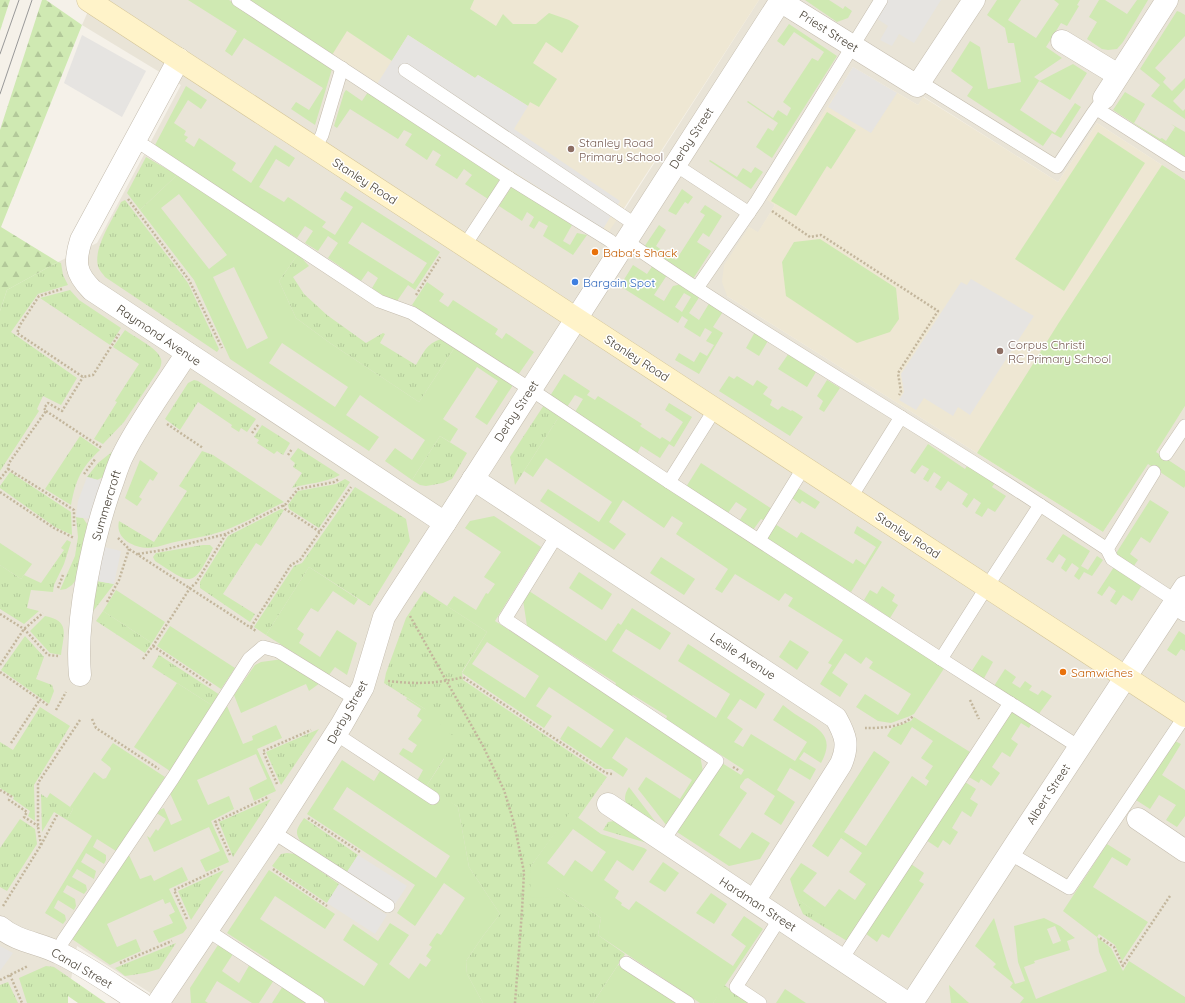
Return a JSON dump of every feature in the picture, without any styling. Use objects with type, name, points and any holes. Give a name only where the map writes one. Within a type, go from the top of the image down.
[{"type":"street","name":"Priest Street","points":[[780,0],[917,86],[920,82]]},
{"type":"street","name":"Derby Street","points":[[158,1003],[197,926],[273,832],[358,698],[367,675],[384,617],[780,0]]},
{"type":"street","points":[[920,82],[974,0]]},
{"type":"street","points":[[1101,103],[1167,0]]},
{"type":"street","name":"Stanley Road","points":[[94,2],[576,319],[1185,716]]},
{"type":"street","points":[[1062,41],[1118,75]]},
{"type":"street","name":"Raymond Avenue","points":[[179,59],[81,240],[76,255],[78,269],[84,281],[92,290],[445,523]]},
{"type":"street","name":"Summercroft","points":[[80,674],[78,659],[82,605],[91,556],[104,503],[123,454],[187,353]]},
{"type":"street","name":"Leslie Avenue","points":[[473,479],[556,535],[833,714],[841,727],[846,740],[846,753],[841,764],[754,901]]},
{"type":"street","name":"Albert Street","points":[[912,1003],[1079,747],[1126,677],[1180,603]]},
{"type":"street","name":"Hardman Street","points":[[608,804],[907,1003]]},
{"type":"street","points":[[1138,819],[1185,851]]},
{"type":"street","name":"Canal Street","points":[[1,918],[15,938],[58,952],[141,1003]]},
{"type":"lane","points":[[238,0],[509,178],[609,240],[627,238]]},
{"type":"lane","points":[[697,288],[749,213],[881,0]]},
{"type":"lane","points":[[315,148],[322,136],[342,68]]},
{"type":"lane","points":[[405,70],[627,238],[697,288],[1000,479],[1106,549],[1112,560],[1180,603]]},
{"type":"lane","points":[[920,82],[1057,167],[1101,103],[1185,165]]},
{"type":"lane","points":[[135,142],[146,147],[379,301],[412,313],[956,669],[1079,747]]},
{"type":"lane","points":[[674,164],[749,213]]},
{"type":"lane","points":[[465,245],[509,178]]},
{"type":"lane","points":[[669,482],[715,409]]},
{"type":"lane","points":[[851,497],[902,417]]},
{"type":"lane","points":[[1166,454],[1185,426]]},
{"type":"lane","points":[[758,540],[804,467]]},
{"type":"lane","points":[[1106,549],[1154,472]]},
{"type":"lane","points":[[941,659],[986,586],[1040,506]]},
{"type":"lane","points":[[556,535],[505,619],[717,761],[663,841]]},
{"type":"lane","points":[[58,952],[63,941],[173,778],[249,659],[263,647],[278,651],[346,693],[358,698]]},
{"type":"lane","points":[[842,959],[1010,703]]},
{"type":"lane","points":[[1009,853],[1069,888],[1185,716]]},
{"type":"lane","points":[[336,734],[433,798]]},
{"type":"lane","points":[[273,832],[388,906]]},
{"type":"lane","points":[[760,1003],[736,987],[780,918]]},
{"type":"lane","points":[[197,926],[318,1003]]},
{"type":"lane","points":[[626,963],[688,1003]]},
{"type":"path","points":[[127,198],[189,280],[224,353]]},
{"type":"path","points":[[771,210],[810,237],[821,235],[938,311],[898,373],[901,392],[890,411]]},
{"type":"path","points":[[406,310],[440,257]]},
{"type":"path","points":[[0,479],[8,469],[9,463],[46,411],[44,408],[48,403],[62,411],[83,377],[17,333],[20,325],[39,296],[67,288]]},
{"type":"path","name":"Raymond Avenue","points":[[83,377],[93,374],[124,328]]},
{"type":"path","points":[[46,411],[100,446],[104,451]]},
{"type":"path","points":[[166,423],[203,448]]},
{"type":"path","points":[[8,469],[74,510]]},
{"type":"path","points":[[138,554],[163,550],[226,534],[286,504],[298,489],[334,482],[341,477]]},
{"type":"path","points":[[250,627],[291,565],[300,560],[351,486]]},
{"type":"path","name":"Summercroft","points":[[0,492],[54,528],[74,539]]},
{"type":"path","points":[[283,505],[285,509],[320,532]]},
{"type":"path","name":"Summercroft","points":[[116,533],[119,540],[129,549],[259,633],[263,647]]},
{"type":"path","points":[[143,658],[153,646],[190,588],[196,583],[226,534]]},
{"type":"path","points":[[105,605],[119,580],[129,549]]},
{"type":"path","points":[[394,601],[409,613],[448,681],[483,746],[501,784],[514,823],[524,872],[515,1003]]},
{"type":"path","points":[[0,665],[24,629],[43,612]]},
{"type":"path","points":[[0,614],[24,629],[48,655]]},
{"type":"path","points":[[153,646],[226,695]]},
{"type":"path","points":[[956,669],[982,725],[985,743]]},
{"type":"path","points":[[0,672],[39,701],[49,706]]},
{"type":"path","points":[[387,681],[411,684],[448,681],[463,677],[606,773],[612,774]]},
{"type":"path","points":[[11,742],[39,701]]},
{"type":"path","points":[[858,729],[890,727],[910,720],[913,716]]},
{"type":"path","points":[[92,719],[96,728],[173,778]]},
{"type":"path","points":[[41,845],[38,826],[38,783],[80,720]]},
{"type":"path","points":[[278,785],[263,751],[313,729]]},
{"type":"path","points":[[0,790],[11,796],[9,800],[27,812],[24,817],[38,826]]},
{"type":"path","points":[[230,855],[215,822],[273,795]]},
{"type":"path","points":[[1,918],[57,815]]},
{"type":"path","points":[[308,818],[360,852]]},
{"type":"path","points":[[197,926],[174,890],[226,865]]},
{"type":"path","points":[[267,865],[327,906]]},
{"type":"path","points":[[1100,938],[1114,947],[1122,966],[1170,896]]},
{"type":"path","points":[[114,965],[176,939]]},
{"type":"path","points":[[0,980],[28,965]]},
{"type":"path","points":[[10,974],[22,1003]]},
{"type":"shaded area","points":[[93,0],[249,0],[621,215],[759,0],[1185,0],[1185,180],[1097,123],[1058,182],[924,97],[918,105],[853,67],[768,200],[775,205],[758,233],[749,227],[727,296],[1103,532],[1185,406],[1185,1003],[166,1003],[77,946],[68,1003],[0,1003],[0,311],[7,290],[58,262],[97,243],[181,85],[82,25]]},
{"type":"shaded area","name":"Stanley Road Primary School","points":[[249,0],[759,0],[608,233]]},
{"type":"shaded area","points":[[887,0],[941,0],[914,43],[899,34],[892,46],[880,40],[888,26],[876,18]]},
{"type":"shaded area","points":[[82,35],[146,71],[122,117],[64,83]]},
{"type":"shaded area","points":[[408,35],[475,78],[478,75],[528,106],[514,129],[620,201],[603,229],[377,84]]},
{"type":"shaded area","name":"Corpus Christi RC Primary School","points":[[853,67],[918,105],[923,97],[1058,182],[1097,123],[1185,180],[1185,406],[1103,532],[727,296],[722,282],[724,265],[749,227],[758,232],[775,205],[767,200]]},
{"type":"shaded area","points":[[853,67],[897,93],[871,133],[828,107]]},
{"type":"shaded area","points":[[971,279],[1034,316],[970,415],[958,407],[953,416],[924,398],[916,410],[899,400],[904,392],[901,374],[961,282],[967,285]]},
{"type":"shaded area","points":[[87,477],[102,481],[91,519],[76,517],[78,501]]},
{"type":"shaded area","points":[[104,547],[121,551],[114,584],[97,581]]},
{"type":"shaded area","points":[[358,855],[407,886],[395,904],[347,872]]},
{"type":"shaded area","points":[[339,884],[387,915],[375,934],[327,903]]},
{"type":"shaded area","points":[[0,946],[13,953],[0,971]]},
{"type":"green space","points":[[0,0],[10,0],[0,31]]},
{"type":"green space","points":[[42,0],[46,0],[82,25],[1,227],[58,262],[7,290],[0,311],[0,130]]},
{"type":"green space","points":[[188,0],[229,0],[332,69],[315,125],[291,109],[296,102],[309,110],[323,88],[244,38],[232,56],[225,51],[237,31]]},
{"type":"green space","points":[[249,0],[474,0],[470,9],[496,26],[503,14],[513,24],[536,24],[549,13],[569,20],[579,26],[562,53],[546,42],[533,63],[557,79],[539,107],[530,102],[528,106],[478,75],[475,78],[408,35],[392,61],[347,31],[332,55]]},
{"type":"green space","points":[[805,0],[829,0],[843,9],[845,6],[852,11],[848,18],[837,22]]},
{"type":"green space","points":[[997,0],[1021,0],[1008,20],[1036,38],[1059,4],[1054,0],[1080,0],[1077,5],[1079,6],[1067,26],[1061,23],[1046,47],[1062,58],[1034,77],[1040,81],[1073,64],[1087,73],[1070,100],[1039,81],[1020,110],[1055,133],[1075,103],[1081,107],[1061,138],[1052,133],[1043,146],[967,96],[973,87],[951,71],[970,41],[980,47],[988,89],[1021,82],[1014,43],[1008,43],[1005,28],[987,15]]},
{"type":"green space","points":[[1099,0],[1105,0],[1127,14],[1137,0],[1148,0],[1123,42],[1117,49],[1102,49],[1087,39],[1097,22],[1089,17]]},
{"type":"green space","points":[[1177,11],[1185,15],[1185,36],[1155,68],[1166,78],[1163,82],[1172,91],[1185,78],[1185,88],[1173,101],[1183,111],[1185,109],[1185,119],[1151,96],[1160,85],[1140,69]]},
{"type":"green space","points":[[789,24],[837,56],[772,158],[756,147],[768,128],[773,131],[778,123],[747,102],[748,101],[773,118],[778,110],[787,116],[791,108],[783,102],[812,58],[818,61],[824,52],[794,32],[784,46],[777,41]]},
{"type":"green space","points":[[186,86],[207,100],[201,109],[188,100],[174,123],[186,131],[184,135],[188,137],[185,141],[194,147],[199,138],[236,163],[232,170],[251,183],[275,145],[295,158],[289,167],[276,159],[259,187],[284,202],[288,197],[326,222],[322,227],[335,235],[353,207],[340,199],[345,191],[440,252],[415,290],[408,285],[397,301],[382,295],[372,288],[378,278],[368,271],[361,281],[328,258],[338,243],[328,236],[318,251],[305,243],[313,231],[305,226],[297,238],[206,181],[155,145]],"holes":[[[362,222],[427,263],[413,284],[348,243]]]},
{"type":"green space","points":[[346,90],[362,101],[368,92],[500,179],[488,199],[465,184],[472,175],[464,169],[457,179],[435,165],[441,155],[433,150],[427,160],[405,145],[412,134],[404,130],[398,139],[350,109],[337,128],[334,126]]},
{"type":"green space","points":[[1125,92],[1145,104],[1134,123],[1166,141],[1175,127],[1171,124],[1185,132],[1185,157],[1113,110]]},
{"type":"green space","points":[[827,112],[856,130],[831,169],[827,166],[796,216],[771,201]]},
{"type":"green space","points":[[1098,132],[1145,163],[1064,291],[1015,259]]},
{"type":"green space","points":[[146,157],[177,175],[140,210],[127,193]]},
{"type":"green space","points":[[710,160],[737,177],[743,168],[751,173],[755,167],[763,172],[751,189],[709,161]]},
{"type":"green space","points":[[1162,165],[1185,180],[1185,406],[1156,452],[1185,471],[1185,486],[1184,488],[1148,464],[1103,532],[977,453],[1058,324]]},
{"type":"green space","points":[[177,175],[298,254],[279,281],[296,318],[330,343],[419,402],[455,347],[513,385],[487,425],[475,417],[498,381],[477,367],[443,419],[458,429],[450,442],[440,436],[412,480],[385,461],[395,448],[412,460],[425,440],[360,395],[346,415],[379,437],[369,451],[230,359],[194,280],[140,210]],"holes":[[[179,194],[227,255],[209,269],[161,208]],[[234,267],[268,338],[247,349],[213,277]],[[282,343],[348,387],[335,407],[269,363]]]},
{"type":"green space","points":[[512,186],[572,225],[563,241],[570,245],[577,233],[587,235],[573,255],[543,236],[548,226],[539,221],[534,229],[529,226],[534,217],[527,212],[522,221],[499,206]]},
{"type":"green space","points":[[682,189],[693,197],[688,204],[685,202],[676,215],[668,211]]},
{"type":"green space","points":[[125,200],[188,283],[219,349],[217,352],[105,277],[99,269],[97,259],[101,242],[121,202]]},
{"type":"green space","points":[[705,205],[722,216],[709,237],[703,233],[697,242],[711,251],[693,279],[644,247],[659,225],[666,230],[656,246],[676,260],[705,215],[700,212]]},
{"type":"green space","points":[[820,239],[896,288],[899,319],[890,332],[857,343],[786,296],[782,262],[794,242]]},
{"type":"green space","points":[[298,254],[309,266],[293,277],[304,294],[327,315],[366,343],[383,333],[385,334],[380,343],[416,365],[426,349],[436,341],[441,339],[455,347],[419,402],[330,343],[296,318],[279,281]]},
{"type":"green space","points":[[58,262],[61,263],[63,275],[68,285],[38,294],[11,332],[77,378],[61,405],[43,396],[37,409],[39,411],[0,471],[0,311],[7,290]]},
{"type":"green space","points":[[633,265],[647,274],[653,265],[667,275],[654,295],[664,301],[673,286],[682,284],[700,296],[689,313],[699,320],[710,302],[724,310],[713,327],[723,333],[699,374],[675,360],[679,353],[694,362],[700,352],[707,356],[714,345],[706,341],[712,332],[705,328],[700,337],[684,327],[688,320],[682,316],[678,323],[620,286]],"holes":[[[684,293],[691,297],[682,312],[675,307]]]},
{"type":"green space","points":[[427,282],[444,294],[439,301],[448,307],[453,300],[498,329],[495,334],[502,339],[506,333],[534,352],[518,375],[412,305]]},
{"type":"green space","points":[[70,290],[79,300],[121,328],[110,345],[40,298]]},
{"type":"green space","points":[[125,330],[155,351],[161,359],[161,364],[160,368],[124,422],[103,444],[94,439],[117,402],[115,401],[139,364],[113,347]]},
{"type":"green space","points":[[756,330],[769,339],[759,356],[746,348]]},
{"type":"green space","points":[[789,353],[816,372],[807,387],[778,369]]},
{"type":"green space","points":[[564,374],[590,391],[587,395],[595,400],[598,396],[642,424],[640,426],[660,439],[662,437],[670,442],[683,422],[665,410],[669,403],[692,417],[674,447],[669,444],[660,458],[641,446],[637,454],[575,412],[583,399],[575,395],[567,407],[550,396]]},
{"type":"green space","points":[[729,376],[734,379],[737,376],[753,386],[757,380],[768,387],[763,394],[772,400],[770,405],[778,410],[782,406],[803,417],[790,436],[719,391]]},
{"type":"green space","points":[[194,380],[198,381],[256,419],[247,432],[241,428],[239,432],[231,427],[232,425],[198,402],[180,430],[165,419],[188,383]]},
{"type":"green space","points":[[827,380],[840,388],[824,412],[819,409],[823,401],[817,396]]},
{"type":"green space","points":[[544,405],[560,415],[515,485],[510,457]]},
{"type":"green space","points":[[560,415],[945,667],[914,714],[891,723],[878,721],[856,707],[865,694],[898,715],[911,694],[869,668],[873,662],[866,657],[861,664],[845,653],[832,673],[848,684],[840,697],[820,684],[832,665],[828,663],[843,640],[788,606],[793,598],[785,593],[779,601],[735,574],[722,593],[715,589],[728,569],[676,534],[683,523],[672,516],[664,528],[623,500],[609,522],[626,534],[614,550],[540,501],[548,489],[599,522],[612,502],[546,458],[533,477],[524,471]]},
{"type":"green space","points":[[262,425],[290,443],[283,455],[277,451],[274,454],[257,443],[259,440],[254,437]]},
{"type":"green space","points":[[80,436],[100,450],[80,474],[71,505],[45,489]]},
{"type":"green space","points":[[440,436],[467,453],[452,479],[443,483],[426,486],[420,485],[412,480]]},
{"type":"green space","points":[[928,444],[965,469],[969,463],[996,481],[992,487],[1006,496],[995,512],[988,508],[982,517],[975,513],[981,503],[974,498],[967,508],[962,504],[968,494],[948,481],[941,491],[935,487],[941,477],[934,472],[928,482],[923,479],[929,469],[922,465],[915,474],[910,471]]},
{"type":"green space","points":[[298,448],[340,475],[328,480],[292,488],[302,473],[293,467],[295,463],[290,459]]},
{"type":"green space","points":[[113,451],[103,477],[97,480],[87,477],[98,463]]},
{"type":"green space","points":[[202,451],[213,455],[284,502],[223,531],[158,547],[148,548],[136,546],[122,537],[118,527],[119,521],[154,542],[187,491],[179,486]]},
{"type":"green space","points":[[140,460],[158,473],[153,481],[150,479],[139,497],[142,499],[137,506],[125,498]]},
{"type":"green space","points":[[701,463],[772,509],[765,521],[761,519],[753,530],[739,521],[747,509],[736,502],[728,513],[686,487]]},
{"type":"green space","points":[[10,472],[71,512],[72,535],[55,527],[0,488]]},
{"type":"green space","points":[[345,479],[350,482],[319,528],[289,509],[288,505],[298,491],[336,484]]},
{"type":"green space","points":[[355,487],[406,519],[410,541],[370,606],[309,567],[266,635],[254,627],[294,566],[302,563]]},
{"type":"green space","points":[[798,488],[820,502],[815,509],[802,501],[800,504],[792,498]]},
{"type":"green space","points":[[1150,500],[1169,512],[1150,543],[1141,537],[1130,554],[1138,560],[1133,567],[1115,555]]},
{"type":"green space","points":[[281,509],[284,510],[261,546],[256,543],[223,594],[255,614],[250,622],[200,588],[200,582],[228,536]]},
{"type":"green space","points":[[494,516],[541,547],[495,621],[700,755],[703,772],[667,826],[638,789],[646,777],[680,799],[692,780],[626,737],[612,758],[628,769],[623,777],[611,769],[605,769],[560,739],[568,726],[601,748],[614,730],[549,687],[536,706],[552,716],[544,728],[462,673],[487,632],[447,606],[454,596],[476,610],[486,593],[488,594],[495,584],[484,577],[501,552],[465,528],[470,521]],"holes":[[[487,642],[539,676],[525,698],[472,664]]]},
{"type":"green space","points":[[76,517],[83,518],[89,527],[78,577],[72,585],[66,589],[60,590],[75,556],[78,537]]},
{"type":"green space","points":[[775,524],[797,538],[801,532],[853,564],[856,559],[865,565],[876,547],[854,533],[857,526],[882,542],[851,592],[766,538]]},
{"type":"green space","points":[[1063,534],[1090,551],[1081,566],[1088,570],[1097,556],[1103,560],[1092,576],[1084,572],[1079,580],[1074,576],[1079,568],[1072,563],[1066,572],[1061,568],[1066,559],[1059,554],[1053,563],[1046,559]]},
{"type":"green space","points":[[67,540],[71,542],[64,564],[54,585],[53,592],[31,590],[27,608],[39,611],[24,624],[0,609],[0,565],[21,579],[24,575],[41,583],[64,550],[61,548]]},
{"type":"green space","points":[[0,543],[32,564],[21,579],[0,565]]},
{"type":"green space","points":[[210,545],[213,548],[200,571],[190,579],[177,575],[155,561],[153,557],[156,553]]},
{"type":"green space","points":[[661,557],[695,579],[684,595],[650,573]]},
{"type":"green space","points":[[309,567],[358,599],[354,605],[333,591],[318,612],[311,608],[297,629],[304,634],[299,643],[320,657],[337,630],[357,643],[347,675],[335,667],[329,675],[266,635]]},
{"type":"green space","points":[[1114,567],[1142,585],[1132,601],[1123,595],[1116,605],[1110,601],[1116,591],[1109,586],[1102,596],[1097,593]]},
{"type":"green space","points":[[579,572],[612,594],[602,610],[569,588]]},
{"type":"green space","points":[[97,581],[114,584],[91,614]]},
{"type":"green space","points":[[882,586],[895,595],[892,601],[898,605],[890,618],[864,600],[870,590],[877,594]]},
{"type":"green space","points":[[116,590],[165,622],[152,643],[103,611]]},
{"type":"green space","points":[[424,591],[487,632],[462,672],[463,680],[607,777],[578,818],[570,813],[531,866],[557,888],[601,918],[598,935],[625,954],[593,1003],[483,1003],[467,974],[466,961],[500,914],[469,867],[458,807],[426,787],[444,759],[425,709],[384,683],[386,673],[406,618]]},
{"type":"green space","points":[[529,591],[606,641],[618,623],[621,625],[632,608],[671,633],[660,650],[626,629],[612,651],[716,718],[730,694],[678,661],[688,644],[765,694],[756,709],[740,699],[727,718],[743,729],[734,742],[743,747],[751,734],[795,761],[807,742],[773,720],[783,705],[813,725],[822,733],[827,743],[825,755],[821,763],[804,752],[799,759],[816,769],[810,780],[790,768],[777,790],[795,802],[781,825],[764,814],[775,796],[748,778],[745,779],[740,786],[740,788],[747,793],[719,835],[740,849],[752,832],[770,843],[760,859],[729,866],[677,832],[722,763],[741,775],[744,770],[666,719],[667,716],[633,695],[631,697],[615,686],[616,683],[527,626],[523,600]]},
{"type":"green space","points":[[103,611],[152,643],[145,653],[96,621]]},
{"type":"green space","points":[[45,616],[58,621],[64,629],[61,655],[50,653],[30,631]]},
{"type":"green space","points":[[170,626],[235,668],[221,689],[157,646]]},
{"type":"green space","points":[[1179,631],[1185,635],[1185,651],[1181,649],[1176,656],[1167,650]]},
{"type":"green space","points":[[25,636],[44,657],[36,679],[52,685],[54,691],[49,704],[1,670]]},
{"type":"green space","points":[[790,640],[809,652],[797,670],[779,657]]},
{"type":"green space","points":[[159,655],[220,695],[213,706],[152,667]]},
{"type":"green space","points":[[982,655],[993,662],[983,680],[971,672]]},
{"type":"green space","points":[[283,659],[320,683],[309,691],[306,684],[241,713],[234,695],[255,665],[261,662]]},
{"type":"green space","points":[[1005,669],[1016,677],[1012,683],[1020,688],[1025,681],[1032,686],[1029,690],[1038,695],[1042,690],[1052,696],[1038,715],[994,686]]},
{"type":"green space","points":[[177,683],[213,706],[170,771],[134,747]]},
{"type":"green space","points":[[407,698],[425,709],[456,739],[426,787],[417,781],[423,770],[399,754],[403,748],[412,753],[417,745],[408,739],[422,720],[417,716],[421,709],[406,699]]},
{"type":"green space","points":[[227,706],[243,744],[253,740],[252,736],[276,725],[282,738],[257,749],[276,791],[254,801],[249,788],[267,779],[256,754],[197,780],[208,805],[229,796],[234,809],[211,821],[229,862],[206,872],[200,860],[220,851],[209,827],[154,852],[147,836],[150,838],[156,829],[158,831],[166,819],[155,812],[164,808],[171,825],[182,820],[169,791],[200,748]]},
{"type":"green space","points":[[40,707],[70,726],[34,785],[35,821],[28,816],[30,811],[13,799],[14,797],[0,788],[0,742],[13,750]]},
{"type":"green space","points":[[1012,710],[1032,723],[1029,728],[1021,723],[1011,739],[1018,744],[1010,757],[1002,752],[992,767],[1000,773],[991,786],[981,779],[979,783],[969,777]]},
{"type":"green space","points":[[914,717],[970,752],[860,921],[845,933],[796,898],[790,879],[801,863],[817,873],[803,891],[825,907],[839,889],[855,900],[866,884],[849,872],[862,853],[841,838],[828,857],[812,846],[874,751],[890,762],[844,832],[866,846],[912,776],[926,786],[929,781],[925,778],[933,766],[921,758],[933,741],[912,727],[901,745],[887,736],[892,728],[911,721]]},
{"type":"green space","points":[[319,729],[281,785],[266,752]]},
{"type":"green space","points":[[1175,741],[1181,744],[1162,775],[1185,790],[1185,816],[1177,827],[1166,820],[1176,805],[1159,795],[1150,809],[1136,800]]},
{"type":"green space","points":[[113,743],[165,777],[116,851],[97,839],[93,847],[106,855],[104,864],[86,853],[81,862],[96,871],[94,879],[77,869],[72,877],[86,885],[87,890],[84,894],[67,885],[63,892],[75,899],[76,906],[74,910],[58,900],[54,908],[65,915],[66,920],[63,924],[45,913],[92,836],[67,820],[73,809],[70,807],[94,772],[103,779],[106,778],[111,769],[101,760]]},
{"type":"green space","points":[[342,760],[374,781],[380,771],[434,805],[441,795],[458,807],[469,867],[500,914],[466,961],[467,974],[483,1003],[329,1003],[268,964],[270,961],[227,933],[269,870],[335,914],[325,929],[275,896],[260,919],[364,986],[378,964],[343,940],[353,924],[378,941],[390,923],[409,935],[389,964],[409,979],[420,963],[426,967],[431,960],[426,956],[432,947],[429,945],[437,933],[441,935],[465,898],[444,883],[415,926],[397,913],[415,885],[307,814]],"holes":[[[347,787],[450,856],[436,878],[333,809]]]},
{"type":"green space","points":[[965,782],[976,789],[970,799],[978,804],[971,817],[962,811],[952,828],[958,832],[950,845],[943,840],[938,848],[926,840]]},
{"type":"green space","points":[[629,787],[661,829],[628,806],[625,801],[625,796]]},
{"type":"green space","points":[[50,793],[73,809],[67,820],[54,812],[42,832],[41,794],[47,798]]},
{"type":"green space","points":[[271,799],[233,857],[219,822]]},
{"type":"green space","points":[[570,812],[601,834],[647,850],[633,871],[617,860],[604,880],[619,891],[615,898],[622,903],[621,905],[629,910],[636,901],[733,966],[746,946],[731,935],[744,916],[763,929],[713,1003],[700,1003],[598,935],[601,918],[557,888],[550,897],[530,898],[531,866]],"holes":[[[573,829],[606,852],[592,872],[575,860],[564,876],[547,863]]]},
{"type":"green space","points":[[304,818],[358,855],[347,872],[301,842],[297,830]]},
{"type":"green space","points":[[20,819],[35,829],[37,844],[7,891],[0,887],[0,848]]},
{"type":"green space","points":[[614,821],[654,845],[603,830],[608,822]]},
{"type":"green space","points":[[1107,844],[1131,859],[1127,866],[1112,857],[1093,887],[1148,922],[1122,961],[1115,945],[1099,934],[1097,937],[1063,911]]},
{"type":"green space","points":[[128,853],[140,879],[151,875],[154,881],[182,867],[188,880],[169,889],[187,928],[183,933],[159,943],[153,931],[173,923],[169,915],[175,912],[170,902],[165,904],[163,899],[107,924],[117,947],[136,939],[141,951],[110,965],[72,939],[106,890]]},
{"type":"green space","points":[[281,854],[296,854],[339,884],[327,903],[272,866]]},
{"type":"green space","points":[[663,862],[679,873],[665,892],[649,882]]},
{"type":"green space","points":[[911,864],[924,873],[919,881],[924,884],[889,938],[882,934],[877,942],[865,933]]},
{"type":"green space","points":[[224,870],[191,920],[178,891]]},
{"type":"green space","points":[[711,893],[727,904],[714,924],[696,913]]},
{"type":"green space","points":[[796,898],[845,932],[860,921],[847,941],[803,914]]},
{"type":"green space","points":[[994,918],[1008,966],[1015,984],[1025,981],[1018,962],[1014,926],[1044,918],[1060,926],[1075,938],[1067,941],[1070,950],[1034,961],[1035,963],[1024,967],[1036,999],[1107,971],[1099,952],[1097,937],[1111,948],[1123,971],[1129,961],[1185,997],[1185,1003],[1020,1003],[1024,998],[1010,987],[1013,983],[993,967],[996,964],[975,946]],"holes":[[[1055,926],[1061,941],[1053,944],[1047,929]]]},
{"type":"green space","points":[[176,943],[159,969],[125,976],[115,968]]},
{"type":"green space","points":[[218,945],[233,954],[222,971],[239,983],[250,964],[274,980],[259,1003],[252,1003],[217,981],[205,1001],[208,1003],[191,1003],[190,988]]},
{"type":"green space","points":[[618,965],[679,1003],[593,1003]]},
{"type":"green space","points":[[46,966],[54,967],[106,1003],[78,1003],[68,996],[68,1003],[27,1003],[19,978]]},
{"type":"green space","points":[[8,982],[18,1003],[0,1003],[0,985]]},
{"type":"green space","points":[[724,985],[751,1003],[713,1003]]},
{"type":"green space","points":[[949,985],[969,1003],[951,1003]]},
{"type":"green space","points":[[283,986],[309,1003],[272,1003]]},
{"type":"green space","points":[[785,989],[806,1003],[776,1003]]},
{"type":"tram line","points":[[0,54],[19,0]]},
{"type":"tram line","points":[[0,94],[32,0]]},
{"type":"place","name":"Stanley Road Primary School","points":[[571,149]]},
{"type":"place","name":"Baba's Shack","points":[[595,252]]},
{"type":"place","name":"Bargain Spot","points":[[575,282]]},
{"type":"place","name":"Corpus Christi RC Primary School","points":[[1000,351]]},
{"type":"place","name":"Samwiches","points":[[1063,672]]}]
